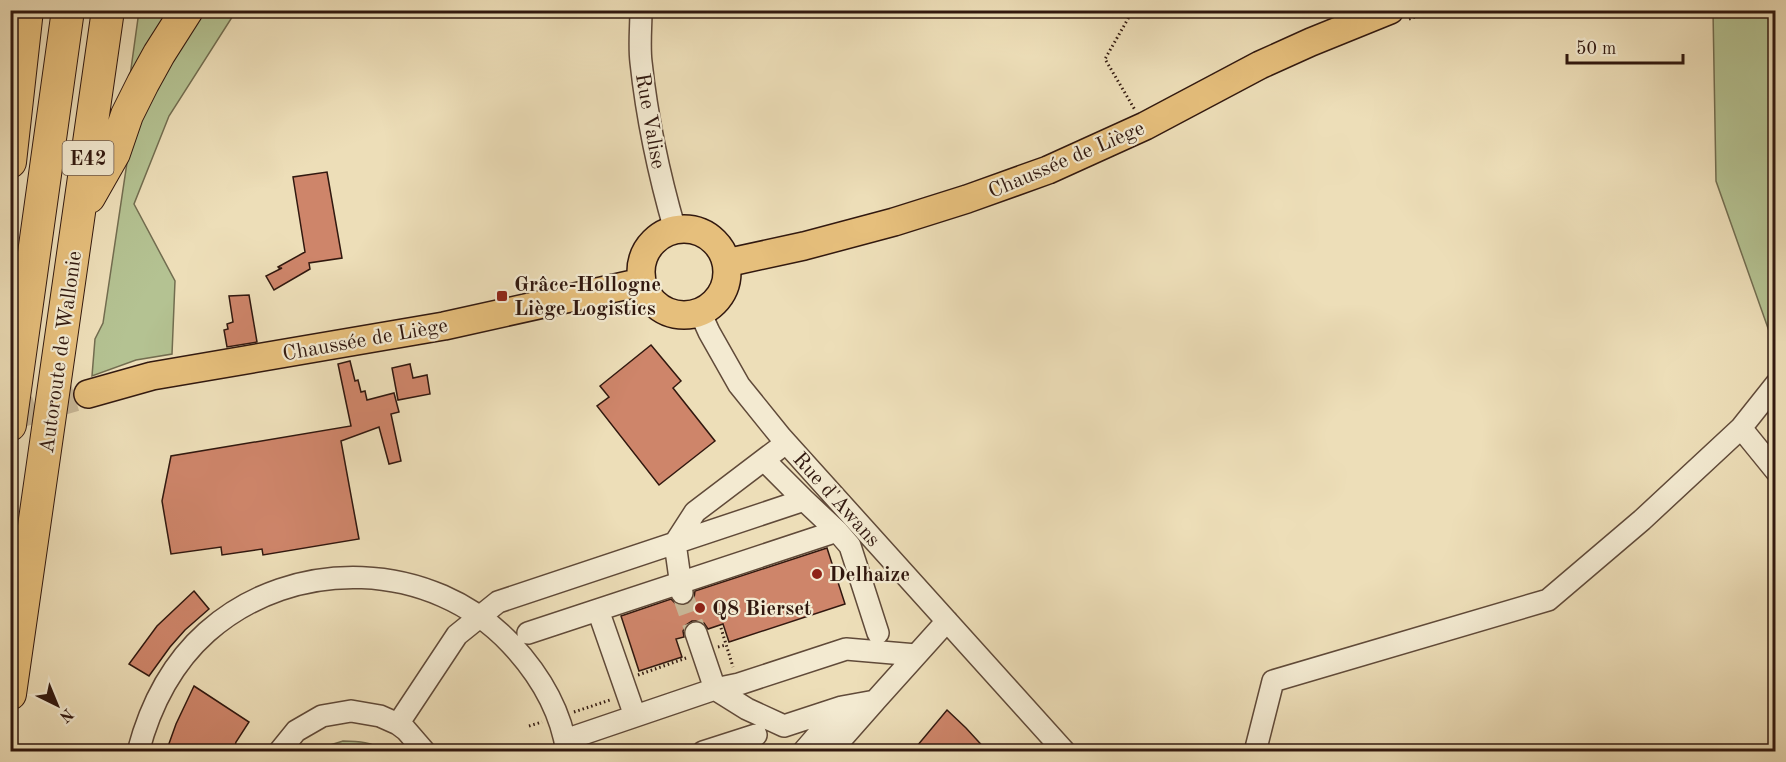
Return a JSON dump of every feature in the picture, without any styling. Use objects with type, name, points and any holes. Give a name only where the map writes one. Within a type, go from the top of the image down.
[{"type":"highway","points":[[10,162],[27,10]]},
{"type":"highway","name":"Autoroute de Wallonie","points":[[10,424],[68,10]]},
{"type":"highway","name":"Autoroute de Wallonie","points":[[10,694],[108,10]]},
{"type":"highway","points":[[96,102],[115,75],[126,10]]},
{"type":"highway","points":[[80,214],[114,153],[127,114],[143,83],[188,10]]},
{"type":"main road","name":"Chaussée de Liège","points":[[726,263],[804,246],[894,222],[967,200],[1048,170],[1145,126],[1260,65],[1390,10]]},
{"type":"main road","points":[[675,230],[692,230],[707,236],[719,247],[726,263],[726,278],[722,292],[713,304],[700,312],[686,315],[664,310],[648,296],[642,282],[641,268],[644,255],[651,244],[662,235],[675,230]]},
{"type":"main road","name":"Chaussée de Liège","points":[[88,394],[152,376],[444,326],[642,282]]},
{"type":"street","name":"Rue Valise","points":[[641,10],[641,59],[651,127],[663,191],[675,230]]},
{"type":"street","name":"Rue d'Awans","points":[[700,312],[739,385],[786,443],[1065,752]]},
{"type":"street","points":[[1255,752],[1273,681],[1548,600],[1642,520],[1741,428],[1776,384]]},
{"type":"street","points":[[1741,428],[1776,471]]},
{"type":"street","points":[[681,588],[675,543],[695,513],[786,443]]},
{"type":"street","points":[[764,460],[850,546],[878,633]]},
{"type":"street","points":[[398,724],[457,635],[498,602],[804,500]]},
{"type":"street","points":[[528,633],[598,610],[681,588],[837,531]]},
{"type":"street","points":[[138,752],[145,724],[161,689],[181,660],[207,632],[236,610],[269,593],[305,582],[341,576],[414,585],[480,616],[527,660],[559,717],[566,746],[634,716],[715,688],[739,684],[846,649],[916,655]]},
{"type":"street","points":[[598,610],[634,716]]},
{"type":"street","points":[[830,752],[947,621]]},
{"type":"street","points":[[696,633],[715,688],[747,709],[784,726],[842,707],[875,701]]},
{"type":"street","points":[[803,752],[842,707]]},
{"type":"street","points":[[279,752],[297,731],[322,716],[351,711],[380,716],[398,724],[425,752]]},
{"type":"street","points":[[787,752],[819,714]]},
{"type":"street","points":[[703,752],[756,735]]},
{"type":"path","points":[[1132,10],[1104,59],[1145,126]]},
{"type":"green space","points":[[139,11],[178,11],[126,105]]},
{"type":"green space","points":[[205,11],[236,11],[169,116],[134,204],[175,281],[172,354],[136,360],[92,376],[95,339],[103,323],[128,156],[147,105],[197,20]]},
{"type":"green space","points":[[1713,11],[1775,11],[1775,348],[1716,181]]},
{"type":"green space","points":[[343,741],[365,743],[385,751],[319,751]]},
{"type":"building","points":[[327,172],[342,258],[309,263],[310,269],[274,290],[266,276],[305,252],[293,177]]},
{"type":"building","points":[[249,295],[257,342],[227,347],[224,330],[228,329],[227,324],[233,322],[229,296]]},
{"type":"building","points":[[651,345],[681,381],[673,388],[715,441],[659,485],[597,406],[609,397],[600,386]]},
{"type":"building","points":[[350,361],[355,381],[358,380],[361,392],[365,391],[367,400],[394,393],[399,412],[391,414],[401,461],[389,464],[379,427],[341,441],[359,539],[263,555],[262,549],[222,555],[221,547],[171,554],[162,501],[171,456],[351,426],[338,364]]},
{"type":"building","points":[[410,364],[413,378],[427,375],[430,394],[398,400],[392,368]]},
{"type":"building","points":[[827,548],[845,604],[729,642],[723,624],[708,629],[704,623],[692,621],[683,631],[684,637],[676,639],[682,657],[639,671],[621,616],[671,599],[677,605],[684,605],[690,603],[694,598],[695,591]]},
{"type":"building","points":[[194,591],[209,609],[185,630],[149,676],[129,664],[157,626]]},
{"type":"building","points":[[194,686],[249,722],[236,742],[233,752],[166,752]]},
{"type":"building","points":[[947,710],[966,728],[988,752],[912,752]]},
{"type":"tunnel","points":[[10,417],[88,394]]},
{"type":"tunnel","points":[[682,593],[696,633]]},
{"type":"place","name":"Grâce-Hollogne Liège Logistics","points":[[502,296]]},
{"type":"place","name":"Delhaize","points":[[817,574]]},
{"type":"place","name":"Q8 Bierset","points":[[700,608]]}]
